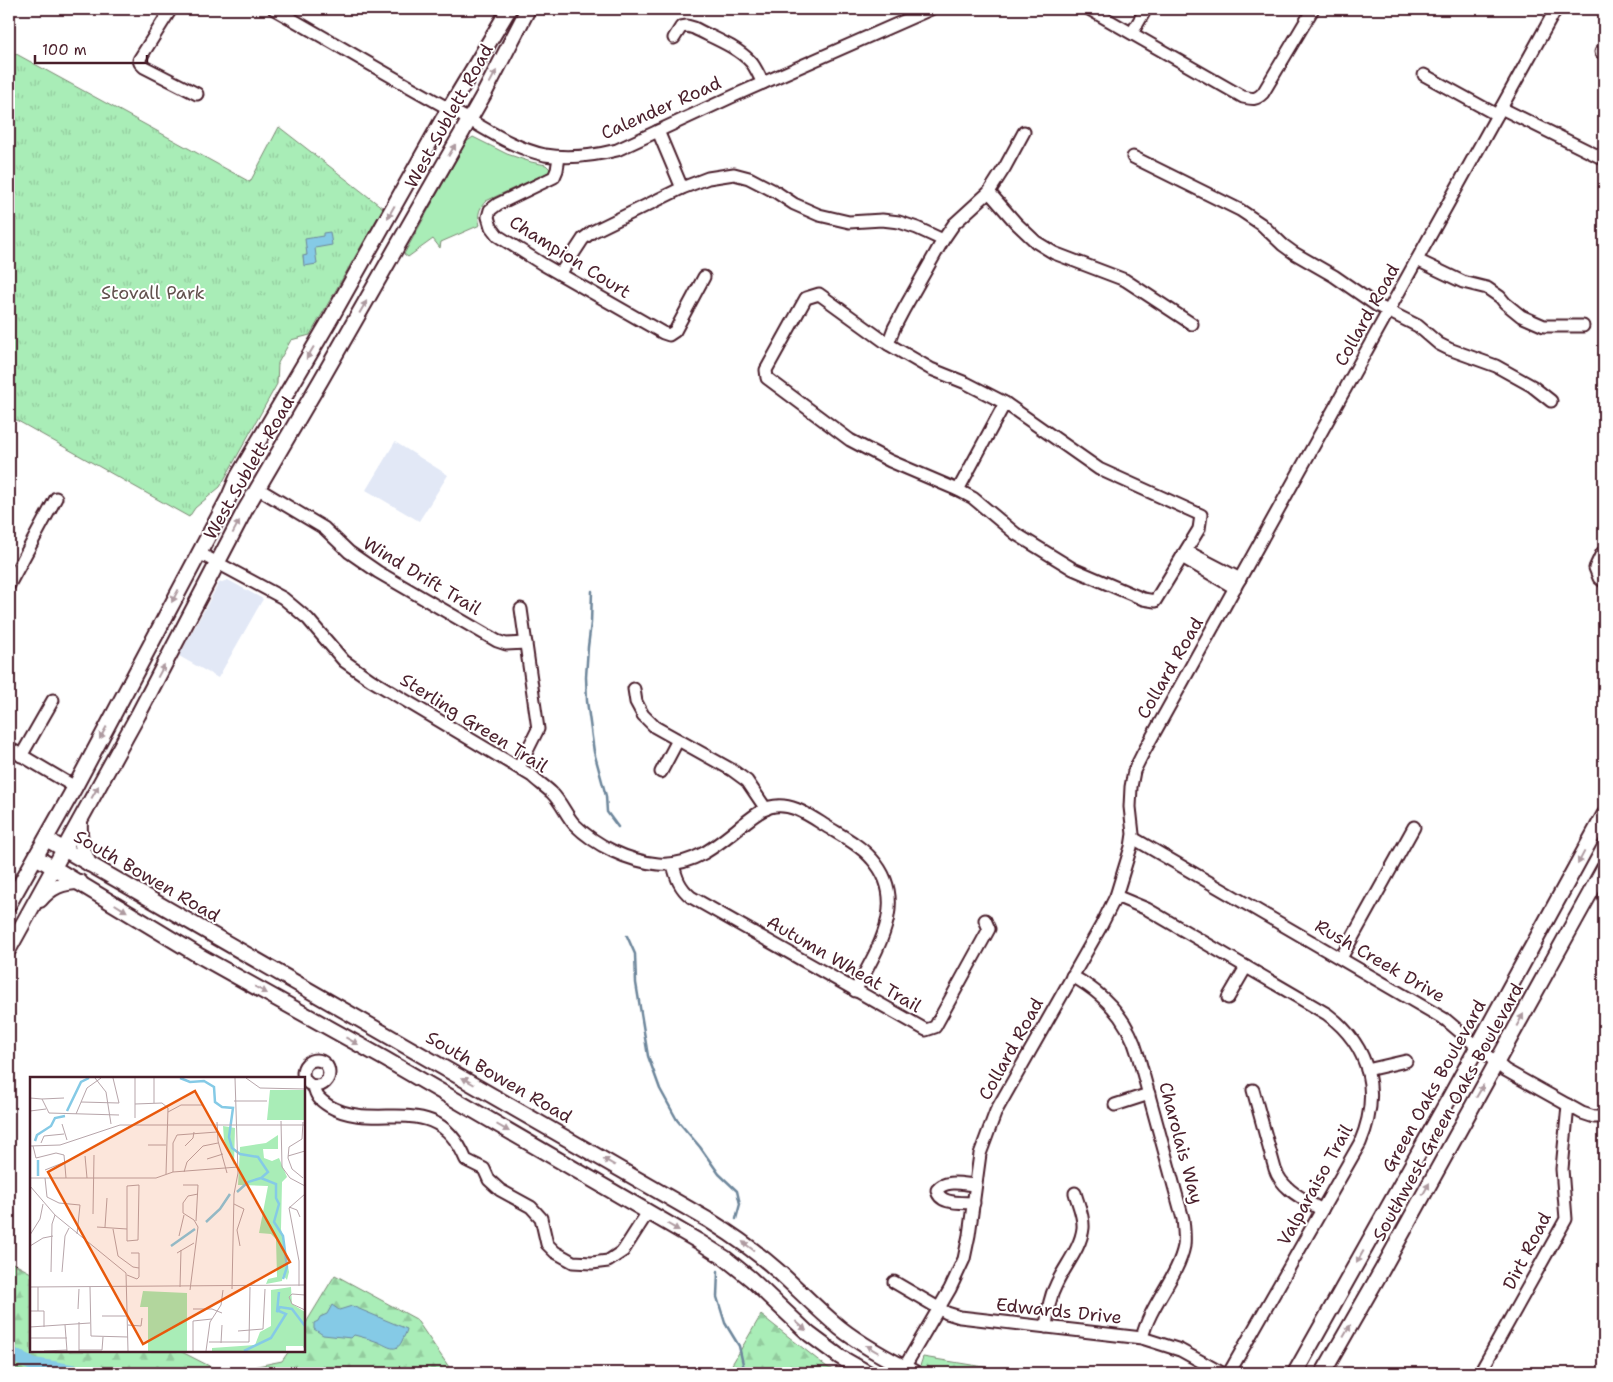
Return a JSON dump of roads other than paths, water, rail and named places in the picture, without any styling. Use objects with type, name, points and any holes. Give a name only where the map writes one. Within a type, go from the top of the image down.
[{"type":"main road","name":"West Sublett Road","points":[[9,904],[75,787],[229,497],[238,476],[327,325],[449,109],[509,9]]},
{"type":"main road","name":"West Sublett Road","points":[[9,949],[143,706],[257,488],[317,387],[469,120],[528,9]]},
{"type":"main road","name":"Green Oaks Boulevard","points":[[1295,1373],[1478,1046],[1604,815]]},
{"type":"main road","points":[[80,820],[80,842],[89,864]]},
{"type":"main road","name":"South Bowen Road","points":[[46,839],[396,1039],[727,1232],[768,1262],[841,1329],[907,1371]]},
{"type":"main road","points":[[36,857],[198,955],[385,1059],[725,1258],[751,1279],[809,1334],[840,1357],[868,1373]]},
{"type":"main road","name":"Southwest Green Oaks Boulevard","points":[[1323,1373],[1604,868]]},
{"type":"main road","points":[[31,909],[47,891],[69,882],[80,882]]},
{"type":"main road","points":[[198,955],[210,934]]},
{"type":"main road","points":[[385,1059],[396,1039]]},
{"type":"street","points":[[171,9],[139,60],[144,66],[197,94]]},
{"type":"street","name":"Calender Road","points":[[274,9],[469,120],[528,150],[559,157],[598,154],[617,150],[931,9]]},
{"type":"street","points":[[1089,9],[1243,96],[1257,99],[1263,93],[1313,9]]},
{"type":"street","points":[[1132,33],[1146,9]]},
{"type":"street","name":"Collard Road","points":[[907,1371],[964,1259],[980,1154],[996,1111],[1116,896],[1133,838],[1130,801],[1134,772],[1149,741],[1556,9]]},
{"type":"street","points":[[674,38],[681,27],[694,28],[731,47],[744,56],[752,64],[763,83]]},
{"type":"street","points":[[1424,75],[1604,158]]},
{"type":"street","points":[[658,131],[682,188]]},
{"type":"street","points":[[888,344],[904,310],[943,240],[954,224],[989,192],[1024,132]]},
{"type":"street","name":"Champion Court","points":[[559,157],[554,177],[498,204],[490,210],[488,217],[491,227],[498,236],[560,274],[669,335],[675,331],[704,277]]},
{"type":"street","points":[[1133,157],[1240,210],[1261,224],[1294,253],[1334,276],[1376,305],[1418,326],[1439,344],[1449,350],[1496,366],[1518,378],[1551,401]]},
{"type":"street","points":[[560,274],[583,240],[592,232],[682,188],[708,178],[734,174],[749,178],[819,216],[849,222],[882,220],[898,222],[943,240]]},
{"type":"street","points":[[989,192],[1016,223],[1036,242],[1054,253],[1125,280],[1192,324]]},
{"type":"street","points":[[1417,260],[1463,282],[1487,288],[1521,316],[1544,326],[1583,326]]},
{"type":"street","points":[[819,294],[888,344],[931,369],[966,383],[1006,403],[1099,469],[1201,515],[1199,529],[1156,601],[1142,599],[1073,569],[1016,534],[973,498],[890,461],[850,440],[767,378],[766,370],[806,298],[819,294]]},
{"type":"street","points":[[958,490],[1006,403]]},
{"type":"street","name":"Wind Drift Trail","points":[[257,488],[324,528],[349,552],[378,572],[497,641],[506,644],[526,642]]},
{"type":"street","points":[[9,585],[56,498]]},
{"type":"street","name":"Sterling Green Trail","points":[[198,553],[295,606],[344,661],[371,680],[519,767],[553,794],[573,823],[591,839],[634,860],[673,864],[692,859],[710,851],[755,814],[769,807],[781,805],[808,814],[859,846],[880,869],[886,881],[889,894],[889,911],[888,922],[875,954],[855,991]]},
{"type":"street","points":[[1602,553],[1595,568],[1599,578],[1604,582]]},
{"type":"street","points":[[1184,554],[1238,583]]},
{"type":"street","points":[[519,767],[538,729],[521,609]]},
{"type":"street","points":[[634,689],[636,702],[643,715],[655,727],[732,770],[747,781],[766,809]]},
{"type":"street","points":[[22,756],[53,700]]},
{"type":"street","points":[[661,772],[678,740]]},
{"type":"street","points":[[9,748],[75,787]]},
{"type":"street","points":[[1341,958],[1414,827]]},
{"type":"street","name":"Rush Creek Drive","points":[[1133,838],[1446,1020],[1511,1074],[1568,1106],[1588,1115],[1604,1117]]},
{"type":"street","name":"Autumn Wheat Trail","points":[[673,864],[676,878],[682,890],[691,897],[926,1030],[935,1026],[989,929],[985,920]]},
{"type":"street","name":"Valparaiso Trail","points":[[1116,896],[1147,909],[1320,1010],[1341,1025],[1357,1046],[1368,1070],[1371,1094],[1368,1123],[1360,1143],[1229,1373]]},
{"type":"street","points":[[1228,998],[1246,967]]},
{"type":"street","name":"Charolais Way","points":[[1072,976],[1100,994],[1112,1005],[1123,1020],[1136,1046],[1183,1219],[1185,1238],[1182,1253],[1175,1270],[1149,1316],[1142,1338]]},
{"type":"street","points":[[1368,1070],[1406,1061]]},
{"type":"street","points":[[314,1086],[315,1094],[320,1100],[338,1111],[363,1116],[410,1116],[428,1120],[446,1129],[460,1145],[466,1160],[484,1169],[489,1180],[500,1190],[531,1207],[541,1218],[547,1244],[573,1262],[592,1263],[608,1260],[622,1251],[648,1212]]},
{"type":"street","points":[[1253,1090],[1280,1181],[1287,1188],[1322,1210]]},
{"type":"street","points":[[1115,1105],[1149,1094]]},
{"type":"street","name":"Dirt Road","points":[[1480,1373],[1566,1219],[1562,1169],[1568,1106]]},
{"type":"street","points":[[974,1203],[942,1200],[938,1196],[937,1190],[946,1183],[975,1185]]},
{"type":"street","points":[[1046,1327],[1052,1294],[1079,1243],[1082,1233],[1083,1222],[1075,1193]]},
{"type":"street","name":"Edwards Drive","points":[[894,1282],[948,1313],[966,1318],[1142,1338],[1180,1350],[1222,1373]]},
{"type":"water","points":[[330,232],[332,245],[315,248],[317,264],[304,266],[303,256],[307,255],[305,239],[323,236],[323,233]]},
{"type":"water","points":[[332,1305],[339,1310],[352,1306],[407,1329],[400,1345],[394,1348],[388,1347],[354,1335],[351,1338],[323,1335],[314,1329],[314,1323],[320,1317],[327,1314]]},
{"type":"waterway","points":[[592,591],[586,677],[587,701],[594,752],[606,796],[607,812],[618,827]]},
{"type":"waterway","points":[[627,936],[635,954],[636,983],[648,1056],[660,1089],[677,1120],[700,1147],[719,1174],[737,1191],[740,1204],[736,1219]]},
{"type":"waterway","points":[[718,1271],[717,1297],[725,1323],[739,1346],[745,1373]]},
{"type":"waterway","points":[[9,1353],[34,1365],[83,1373]]},
{"type":"park label","name":"Stovall Park","points":[[153,293]]}]
